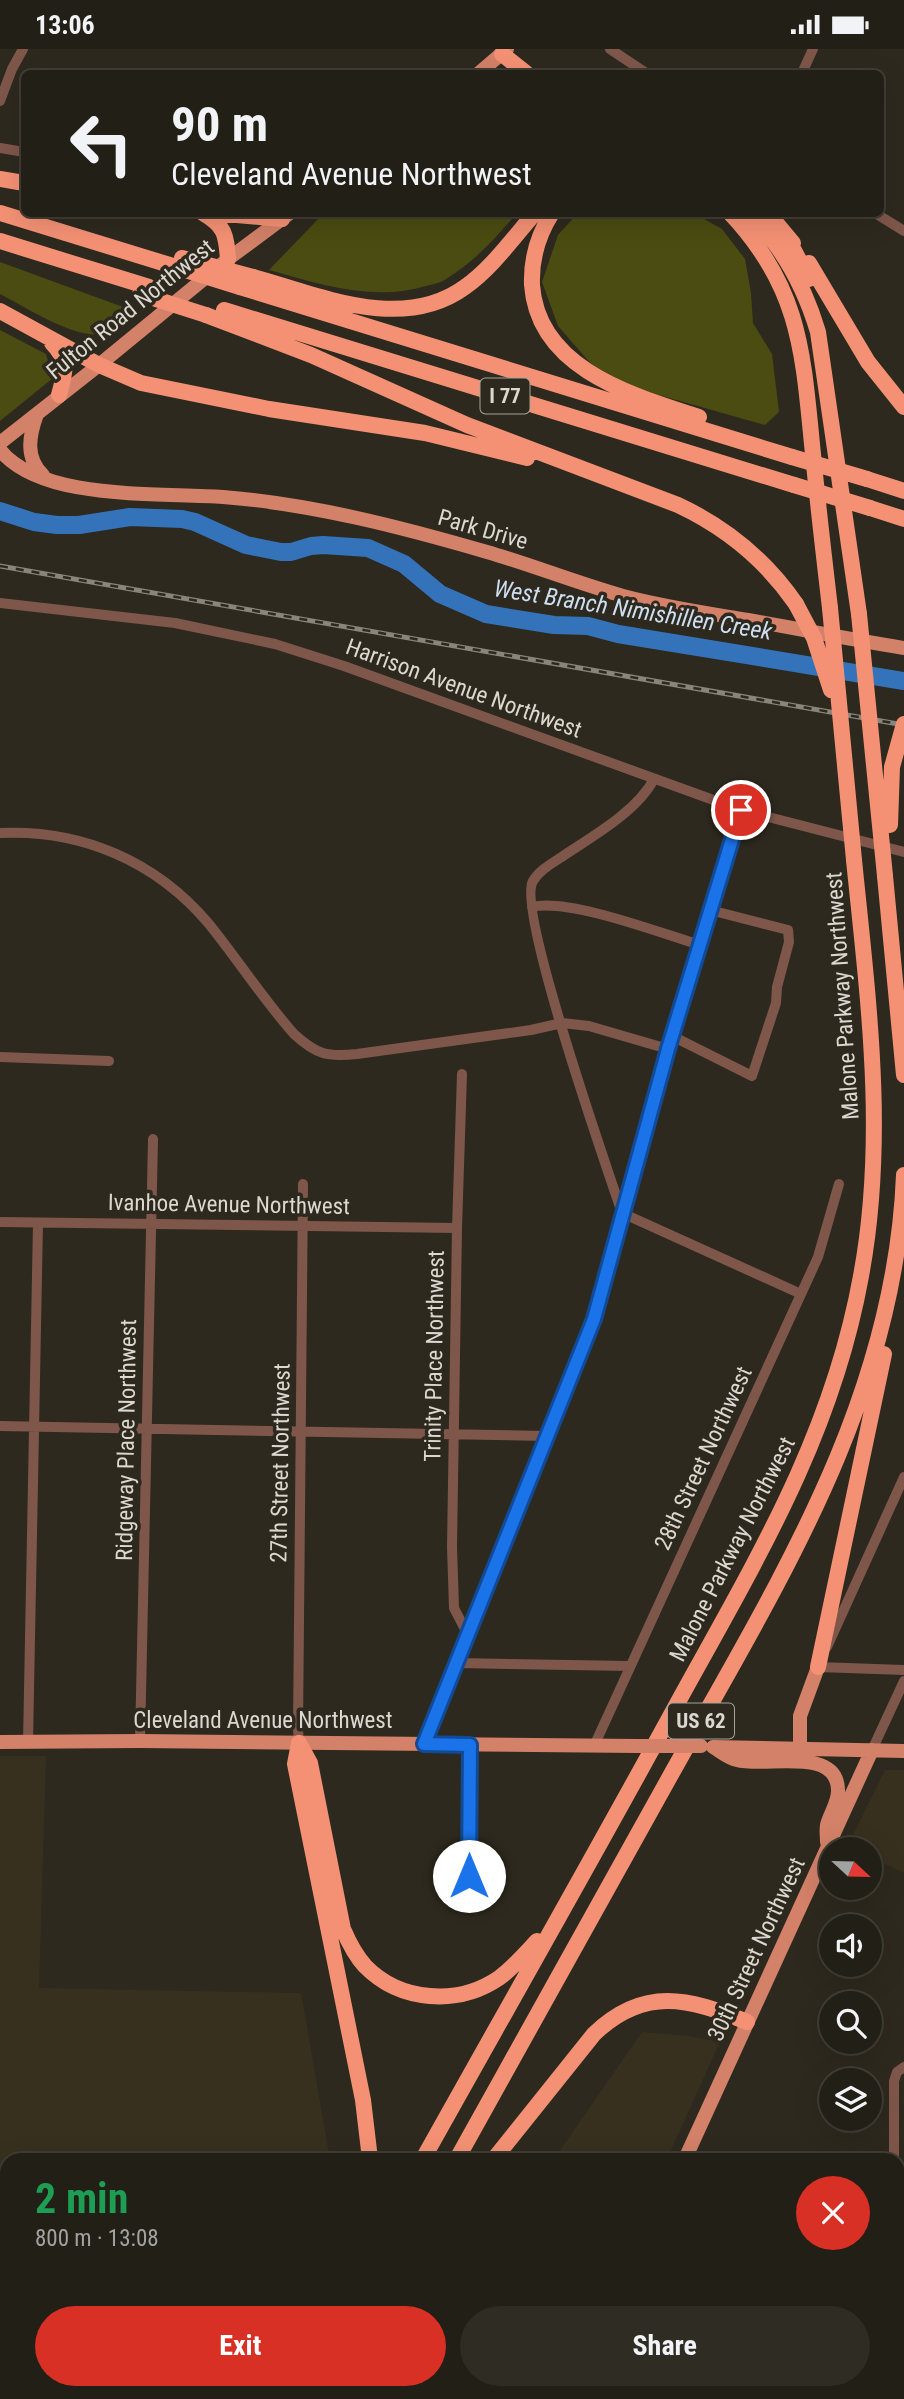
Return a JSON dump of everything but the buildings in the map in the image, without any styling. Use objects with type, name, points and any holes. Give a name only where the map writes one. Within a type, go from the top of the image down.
[{"type":"highway","points":[[501,51],[523,70]]},
{"type":"highway","points":[[0,179],[21,182]]},
{"type":"highway","name":"I 77","points":[[0,213],[178,262],[240,287],[904,491]]},
{"type":"highway","points":[[209,217],[218,222],[224,233],[228,259]]},
{"type":"highway","points":[[178,262],[253,277],[364,306],[400,309],[445,300],[471,282],[532,217]]},
{"type":"highway","points":[[550,217],[536,249],[533,292],[541,320],[565,355],[581,368],[637,395],[744,432],[786,455]]},
{"type":"highway","points":[[733,217],[767,258],[784,290],[798,333],[805,373],[845,772]]},
{"type":"highway","points":[[753,217],[790,266],[813,316],[822,354],[852,560],[890,876],[904,968]]},
{"type":"highway","points":[[771,217],[806,259],[868,362],[904,407]]},
{"type":"highway","points":[[787,237],[819,302],[832,344],[841,416],[852,560]]},
{"type":"highway","name":"I 77","points":[[0,241],[211,311],[904,519]]},
{"type":"highway","points":[[0,311],[99,365],[141,383],[184,394],[425,433],[597,476]]},
{"type":"highway","points":[[211,311],[457,421],[678,505],[724,530],[752,551],[769,569],[796,604],[814,638],[826,671],[845,772]]},
{"type":"highway","points":[[46,336],[63,354],[65,371],[59,395]]},
{"type":"highway","points":[[904,725],[894,753],[889,797],[890,876],[904,1075]]},
{"type":"highway","name":"Malone Parkway Northwest","points":[[426,2153],[779,1517],[819,1428],[845,1347],[861,1276],[875,1158],[872,1043],[845,772]]},
{"type":"highway","name":"US 62","points":[[460,2153],[810,1521],[835,1466],[856,1411],[878,1340],[897,1261],[904,1175]]},
{"type":"highway","points":[[818,1667],[887,1341],[897,1261]]},
{"type":"highway","points":[[299,1743],[310,1763],[342,1929],[360,1960],[388,1984],[430,1997],[459,1994],[480,1988],[513,1967],[565,1906]]},
{"type":"highway","points":[[299,1743],[295,1764],[363,2100],[369,2153]]},
{"type":"highway","points":[[499,2153],[584,2045],[603,2026],[630,2009],[657,2001],[685,2001],[720,2010],[747,2022]]},
{"type":"main road","points":[[482,70],[501,51]]},
{"type":"main road","name":"Fulton Road Northwest","points":[[0,443],[228,259],[285,217]]},
{"type":"main road","points":[[37,414],[31,434],[30,455],[38,470],[47,479]]},
{"type":"main road","name":"Park Drive","points":[[0,450],[13,462],[47,479],[89,490],[260,500],[304,507],[486,552],[633,598],[904,648]]},
{"type":"main road","points":[[800,1748],[800,1719],[818,1667]]},
{"type":"main road","name":"Cleveland Avenue Northwest","points":[[0,1742],[141,1741],[904,1751]]},
{"type":"main road","points":[[707,1747],[737,1760],[813,1763],[828,1767],[835,1776],[838,1789],[827,1824],[827,1837]]},
{"type":"main road","name":"30th Street Northwest","points":[[833,1837],[872,1751]]},
{"type":"main road","name":"30th Street Northwest","points":[[688,2153],[819,1867]]},
{"type":"street","points":[[0,101],[23,49]]},
{"type":"street","points":[[610,49],[615,55],[641,70]]},
{"type":"street","points":[[803,70],[813,49]]},
{"type":"street","points":[[0,148],[21,152]]},
{"type":"street","points":[[882,217],[904,230]]},
{"type":"street","name":"Harrison Avenue Northwest","points":[[0,603],[175,623],[275,644],[344,666],[741,810],[904,852]]},
{"type":"street","points":[[654,779],[638,802],[547,867],[534,880],[530,894],[546,971],[622,1213],[801,1294]]},
{"type":"street","points":[[424,1744],[594,1319],[668,1049],[741,810]]},
{"type":"street","points":[[0,833],[49,835],[84,842],[118,854],[156,875],[181,895],[210,925],[294,1034],[324,1055],[331,1057],[531,1030],[562,1023],[589,1026],[668,1049]]},
{"type":"street","points":[[532,907],[543,904],[569,907],[700,945]]},
{"type":"street","points":[[673,1036],[752,1076],[776,1003],[776,987],[789,942],[788,930],[710,910]]},
{"type":"street","points":[[0,1057],[108,1061]]},
{"type":"street","name":"Trinity Place Northwest","points":[[462,1074],[457,1229],[454,1608],[468,1635]]},
{"type":"street","name":"Ridgeway Place Northwest","points":[[141,1741],[153,1139]]},
{"type":"street","name":"27th Street Northwest","points":[[299,1743],[303,1184]]},
{"type":"street","name":"28th Street Northwest","points":[[594,1746],[818,1257],[839,1184]]},
{"type":"street","name":"Ivanhoe Avenue Northwest","points":[[0,1222],[457,1229]]},
{"type":"street","points":[[29,1742],[38,1223]]},
{"type":"street","points":[[0,1426],[548,1436]]},
{"type":"street","points":[[904,1476],[818,1667],[904,1669]]},
{"type":"street","points":[[457,1663],[630,1666]]},
{"type":"street","name":"30th Street Northwest","points":[[872,1751],[904,1681]]},
{"type":"street","points":[[469,1876],[470,1745]]},
{"type":"street","points":[[894,2153],[894,2081],[897,2071],[904,2067]]},
{"type":"shaded area","points":[[320,217],[513,217],[492,241],[456,272],[437,283],[406,290],[367,292],[307,281],[269,270]]},
{"type":"shaded area","points":[[574,217],[700,217],[722,229],[745,259],[753,323],[772,354],[779,412],[765,425],[634,388],[593,366],[558,326],[542,282],[558,235]]},
{"type":"shaded area","points":[[0,262],[134,311],[108,332],[97,335],[69,329],[0,294]]},
{"type":"shaded area","points":[[0,330],[46,354],[53,378],[0,421]]},
{"type":"shaded area","points":[[0,1756],[46,1756],[39,1988],[301,1993],[329,2153],[0,2153]]},
{"type":"shaded area","points":[[885,1770],[904,1770],[904,1873],[882,1863],[882,1837],[852,1837]]},
{"type":"shaded area","points":[[642,2032],[720,2042],[670,2153],[558,2153]]},
{"type":"waterway","name":"West Branch Nimishillen Creek","points":[[0,511],[34,522],[57,525],[79,525],[130,517],[182,519],[195,522],[246,545],[281,552],[323,545],[368,548],[404,564],[440,594],[486,614],[554,625],[588,626],[618,634],[904,681]]},
{"type":"railway","points":[[0,566],[904,725]]},
{"type":"route","points":[[469,1876],[470,1745],[424,1744],[594,1319],[668,1049],[741,810]]}]
